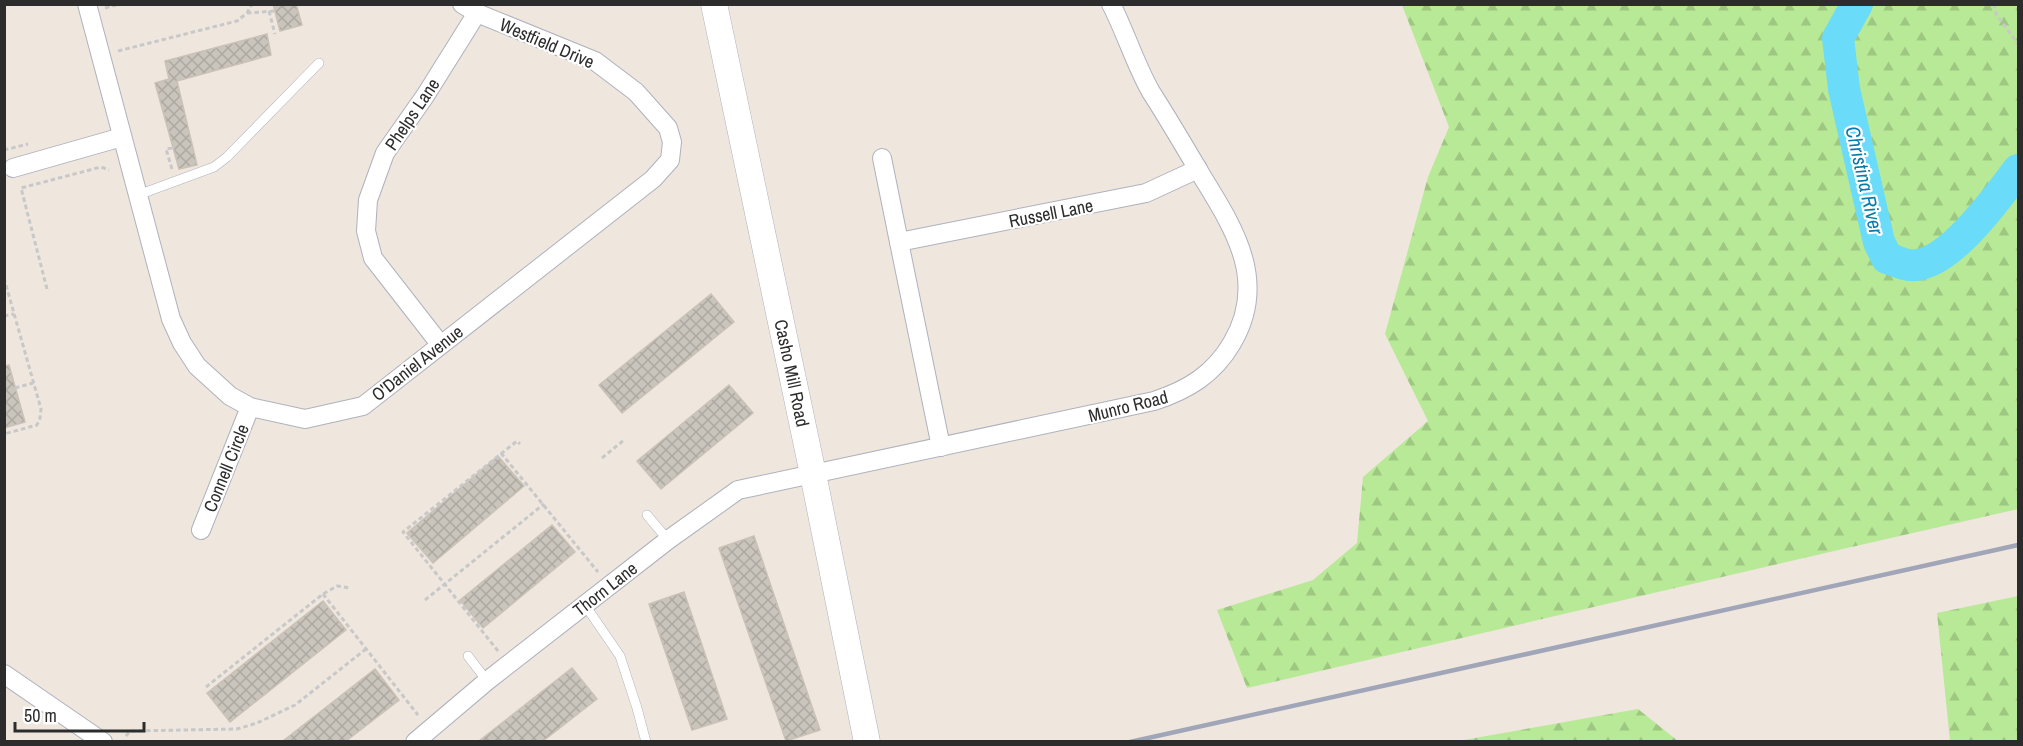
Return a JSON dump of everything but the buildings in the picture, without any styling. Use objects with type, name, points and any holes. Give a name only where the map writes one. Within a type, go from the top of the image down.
[{"type":"street","name":"O'Daniel Avenue","points":[[87,4],[171,319],[182,343],[197,366],[230,396],[250,407],[305,419],[363,406],[652,179],[670,160],[672,142]]},
{"type":"street","name":"Casho Mill Road","points":[[714,4],[867,741]]},
{"type":"street","name":"Munro Road","points":[[813,474],[1154,401],[1178,393],[1196,383],[1226,354],[1244,316],[1247,296],[1244,259],[1232,225],[1146,81],[1112,4]]},
{"type":"street","name":"Westfield Drive","points":[[469,9],[596,61],[636,92],[668,128],[672,142]]},
{"type":"street","name":"Phelps Lane","points":[[440,344],[373,258],[366,231],[368,200],[385,153],[425,96],[469,9]]},
{"type":"street","points":[[13,168],[122,137]]},
{"type":"street","points":[[882,158],[941,447]]},
{"type":"street","name":"Russell Lane","points":[[899,242],[1146,193],[1198,169]]},
{"type":"street","name":"Connell Circle","points":[[201,530],[250,407]]},
{"type":"street","name":"Thorn Lane","points":[[415,741],[487,681],[668,540],[738,490],[813,474]]},
{"type":"street","points":[[7,680],[83,736],[103,741]]},
{"type":"lane","points":[[138,195],[214,167],[227,157],[318,63]]},
{"type":"lane","points":[[647,515],[668,540]]},
{"type":"lane","points":[[585,605],[620,656],[646,741]]},
{"type":"lane","points":[[468,656],[487,681]]},
{"type":"path","points":[[101,56],[237,21],[247,13],[252,4]]},
{"type":"path","points":[[1994,4],[1996,14],[2019,44]]},
{"type":"path","points":[[269,11],[275,34]]},
{"type":"path","points":[[247,13],[275,11]]},
{"type":"path","points":[[173,148],[166,149],[174,177]]},
{"type":"path","points":[[47,289],[21,188],[101,167],[108,170]]},
{"type":"path","points":[[4,278],[40,409],[37,425],[4,435]]},
{"type":"path","points":[[4,316],[14,314]]},
{"type":"path","points":[[15,388],[33,383]]},
{"type":"path","points":[[602,458],[624,440]]},
{"type":"path","points":[[498,651],[403,532],[501,453],[517,441],[520,444]]},
{"type":"path","points":[[501,453],[598,572]]},
{"type":"path","points":[[425,600],[544,504]]},
{"type":"path","points":[[206,687],[323,594],[337,586],[350,588]]},
{"type":"path","points":[[323,594],[418,715]]},
{"type":"path","points":[[126,736],[130,731],[237,729],[257,723],[295,705],[366,649]]},
{"type":"green space","points":[[1402,5],[2018,5],[2018,509],[1247,688],[1217,610],[1313,580],[1357,543],[1363,477],[1428,421],[1385,334],[1428,177],[1449,127]]},
{"type":"green space","points":[[2018,596],[2018,741],[1950,741],[1937,613]]},
{"type":"green space","points":[[1638,709],[1678,741],[1458,741]]},
{"type":"waterway","name":"Christina River","points":[[1857,4],[1838,38],[1844,89],[1879,242],[1887,258],[1909,265],[1923,263],[1939,256],[1970,229],[2018,170]]},
{"type":"railway","points":[[1130,742],[2018,545]]}]
